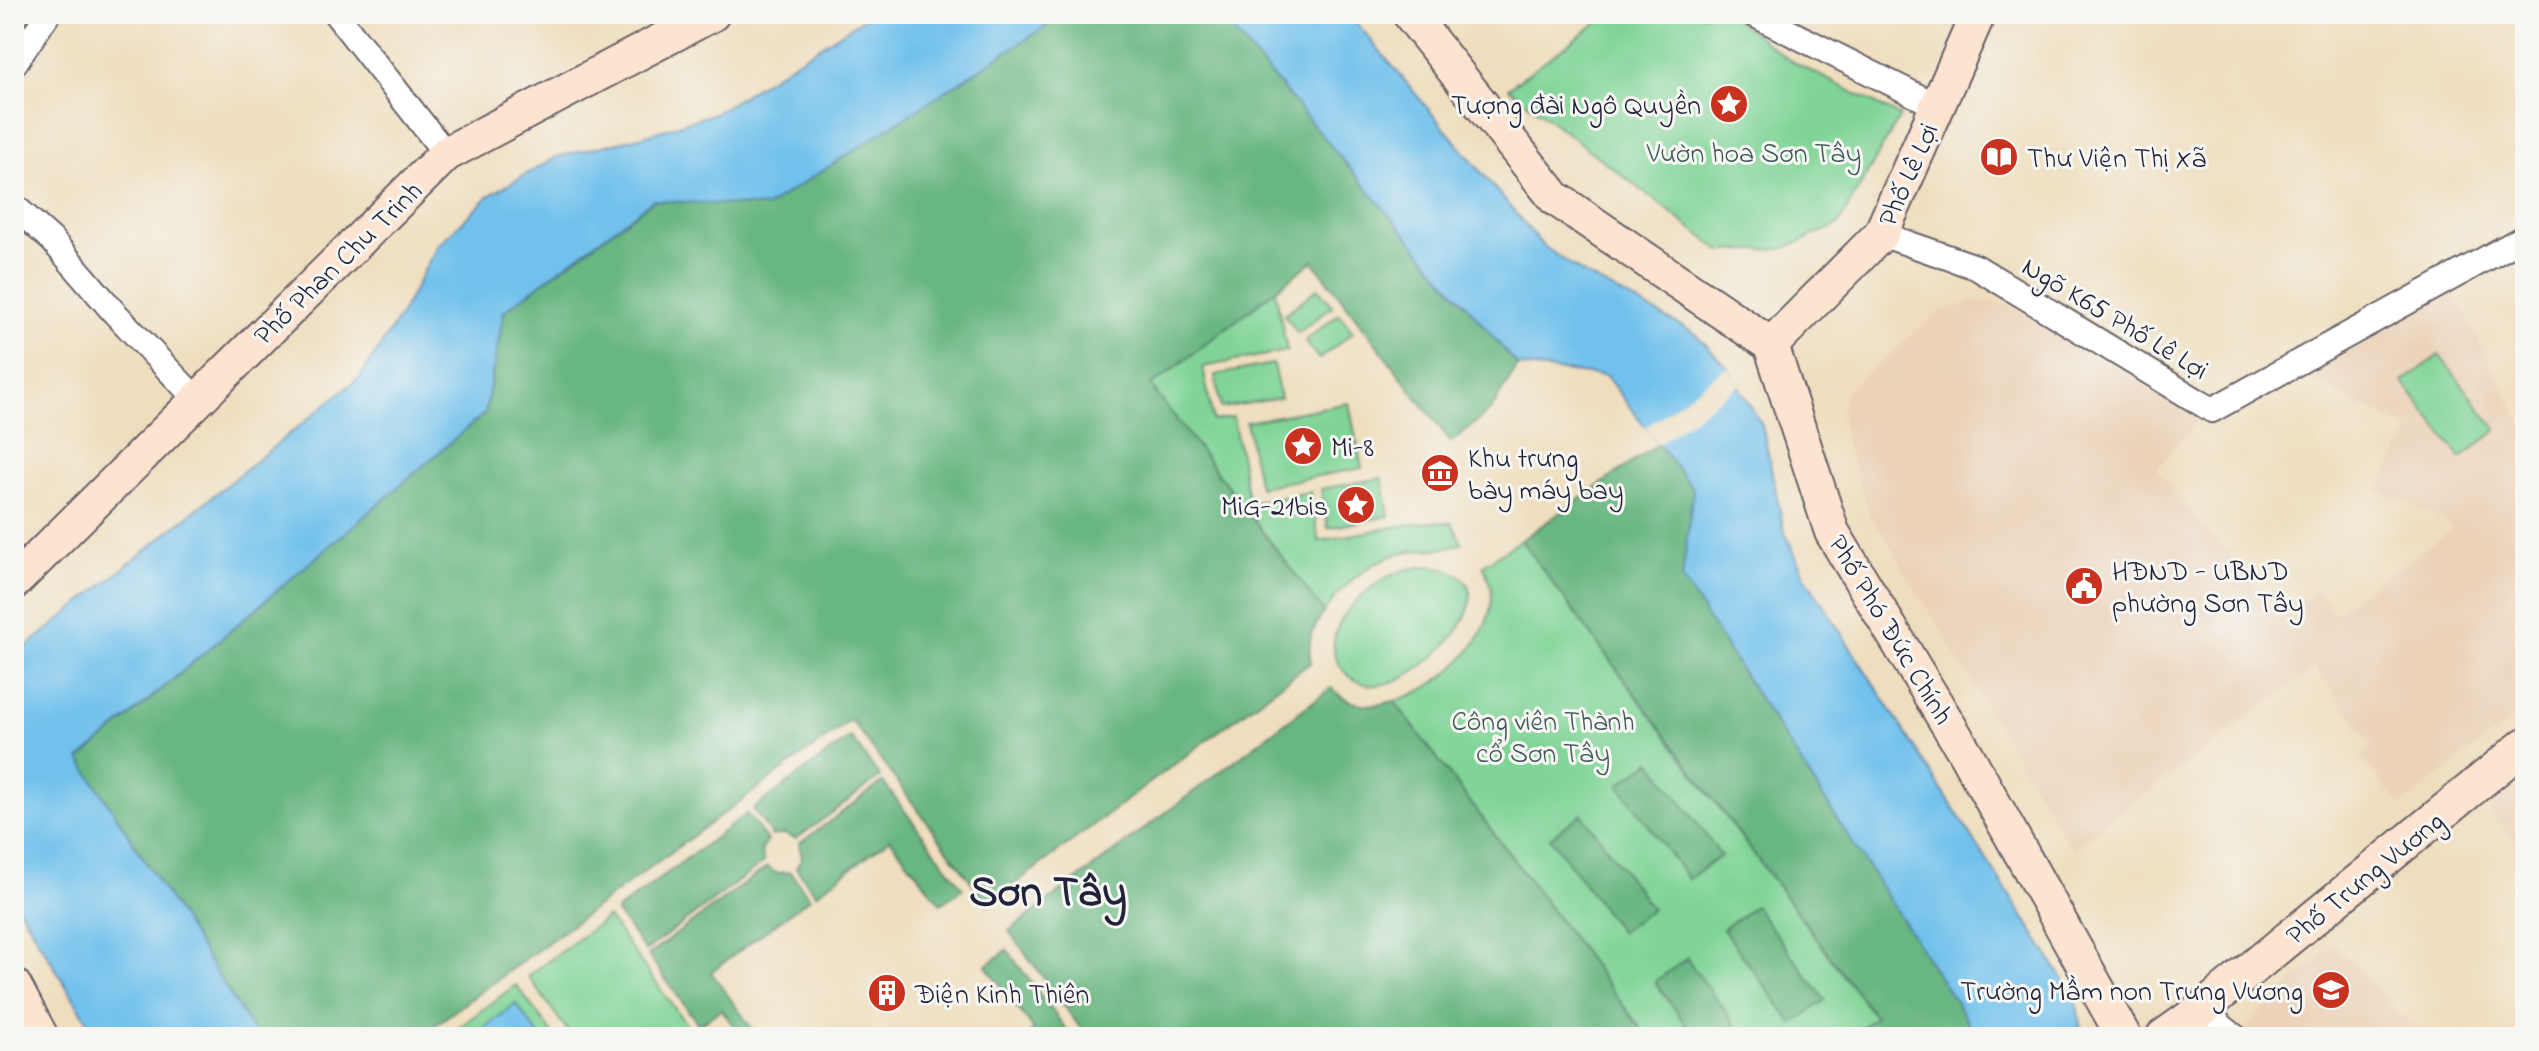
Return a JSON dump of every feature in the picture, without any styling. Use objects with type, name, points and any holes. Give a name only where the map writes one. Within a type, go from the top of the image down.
[{"type":"main road","name":"Phố Phan Chu Trinh","points":[[14,582],[446,154],[712,14]]},
{"type":"main road","points":[[1410,14],[1555,198],[1771,345]]},
{"type":"main road","name":"Phố Lê Lợi","points":[[1771,345],[1881,234],[1978,14]]},
{"type":"main road","name":"Phố Phó Đức Chính","points":[[1771,345],[1832,532],[1966,754],[2124,1037]]},
{"type":"main road","name":"Phố Trưng Vương","points":[[2163,1037],[2201,1010],[2525,745]]},
{"type":"main road","points":[[14,986],[41,1037]]},
{"type":"street","points":[[14,64],[48,14]]},
{"type":"street","points":[[336,14],[446,154]]},
{"type":"street","points":[[1753,14],[1937,106]]},
{"type":"street","points":[[14,206],[52,240],[112,310],[196,399]]},
{"type":"street","name":"Ngõ K65 Phố Lê Lợi","points":[[1881,234],[1976,267],[2212,410],[2524,239]]},
{"type":"street","points":[[2201,1010],[2235,1037]]},
{"type":"shaded area","name":"HĐND - UBND phường Sơn Tây","points":[[2446,277],[2525,430],[2525,709],[2401,806],[2360,757],[2372,745],[2315,668],[2094,832],[2073,851],[1870,513],[1846,443],[1841,413],[1846,391],[1939,312],[1971,301],[2005,303],[2200,418],[2157,469],[2203,528],[2230,553],[2278,619],[2318,589],[2334,613],[2452,529],[2447,522],[2378,491],[2409,430],[2287,367]]},
{"type":"shaded area","points":[[2525,775],[2525,856],[2484,802]]},
{"type":"shaded area","name":"Trường Mầm non Trưng Vương","points":[[2334,944],[2422,1037],[2235,1037]]},
{"type":"green space","points":[[1065,14],[1219,14],[1518,366],[1490,411],[1451,442],[1313,261],[1151,386],[1324,612],[1312,636],[1309,648],[1311,662],[988,904],[851,720],[419,1037],[257,1037],[80,759],[485,413],[504,311],[654,200],[766,206]]},
{"type":"green space","name":"Vườn hoa Sơn Tây","points":[[1609,14],[1729,14],[1789,60],[1900,116],[1838,225],[1783,249],[1721,251],[1508,88]]},
{"type":"green space","points":[[1318,288],[1332,306],[1298,333],[1284,315]]},
{"type":"green space","points":[[1275,290],[1287,351],[1203,367],[1213,421],[1233,417],[1249,503],[1310,492],[1319,541],[1432,522],[1452,523],[1462,543],[1398,554],[1373,565],[1351,581],[1324,612],[1151,386]]},
{"type":"green space","points":[[1339,314],[1353,332],[1319,359],[1305,341]]},
{"type":"green space","points":[[2439,355],[2497,430],[2461,458],[2403,382]]},
{"type":"green space","points":[[1273,364],[1280,398],[1221,408],[1215,375]]},
{"type":"green space","points":[[1349,403],[1362,468],[1259,487],[1246,422]]},
{"type":"green space","points":[[1658,444],[1693,489],[1682,579],[1978,1037],[1849,1037],[1875,1017],[1521,540]]},
{"type":"green space","points":[[1382,478],[1389,516],[1328,528],[1321,489]]},
{"type":"green space","name":"Công viên Thành cổ Sơn Tây","points":[[1521,540],[1875,1018],[1849,1037],[1647,1037],[1394,701],[1428,687],[1444,676],[1472,647],[1489,613],[1492,595],[1483,565]]},
{"type":"green space","points":[[1432,566],[1458,575],[1470,590],[1469,608],[1459,629],[1421,667],[1399,679],[1374,685],[1349,676],[1338,662],[1334,647],[1336,632],[1344,617],[1368,590],[1382,580],[1405,570]]},
{"type":"green space","points":[[1331,688],[1345,699],[1361,704],[1394,701],[1647,1037],[1087,1037],[1009,931]]},
{"type":"green space","points":[[851,737],[880,777],[796,839],[785,834],[772,836],[753,809]]},
{"type":"green space","points":[[1651,761],[1721,856],[1688,879],[1619,785]]},
{"type":"green space","points":[[883,782],[963,888],[941,904],[890,839],[816,894],[796,868],[802,858],[799,844]]},
{"type":"green space","points":[[747,814],[767,840],[761,852],[764,862],[645,951],[616,911]]},
{"type":"green space","points":[[1582,814],[1652,909],[1620,932],[1550,837]]},
{"type":"green space","points":[[767,867],[776,873],[790,872],[810,898],[711,972],[758,1037],[742,1037],[721,1009],[699,1025],[648,955]]},
{"type":"green space","points":[[1755,906],[1825,1000],[1793,1024],[1723,929]]},
{"type":"green space","points":[[608,917],[691,1031],[682,1037],[572,1037],[528,976]]},
{"type":"green space","points":[[1007,950],[1072,1037],[1026,1037],[1034,1030],[986,966]]},
{"type":"green space","points":[[1687,958],[1744,1037],[1695,1037],[1655,982]]},
{"type":"green space","points":[[516,985],[555,1037],[540,1037],[516,1004],[472,1037],[446,1037]]},
{"type":"water","points":[[871,14],[1065,14],[766,207],[653,200],[504,311],[485,413],[80,759],[257,1037],[97,1037],[14,900],[14,657],[361,376],[400,316],[437,246],[490,195],[557,157],[644,136],[715,113]]},
{"type":"water","points":[[1219,14],[1349,14],[1542,245],[1587,276],[1695,333],[1727,367],[1762,425],[1784,530],[1804,575],[2076,999],[2082,1037],[1978,1037],[1682,579],[1693,489],[1606,376],[1518,366]]},
{"type":"water","points":[[516,1004],[540,1037],[472,1037]]},
{"type":"pier","points":[[1727,367],[1739,385],[1658,444],[1645,428]]},
{"type":"place","name":"Tượng đài Ngô Quyền","points":[[1729,104]]},
{"type":"place","name":"Thư Viện Thị Xã","points":[[1999,157]]},
{"type":"place","name":"Mi-8","points":[[1303,446]]},
{"type":"place","name":"Khu trưng bày máy bay","points":[[1440,473]]},
{"type":"place","name":"MiG-21bis","points":[[1356,505]]},
{"type":"place","name":"HĐND - UBND phường Sơn Tây","points":[[2084,586]]},
{"type":"place","name":"Trường Mầm non Trưng Vương","points":[[2331,990]]},
{"type":"place","name":"Điện Kinh Thiên","points":[[887,993]]},
{"type":"district","name":"Sơn Tây","points":[[1048,890]]}]
